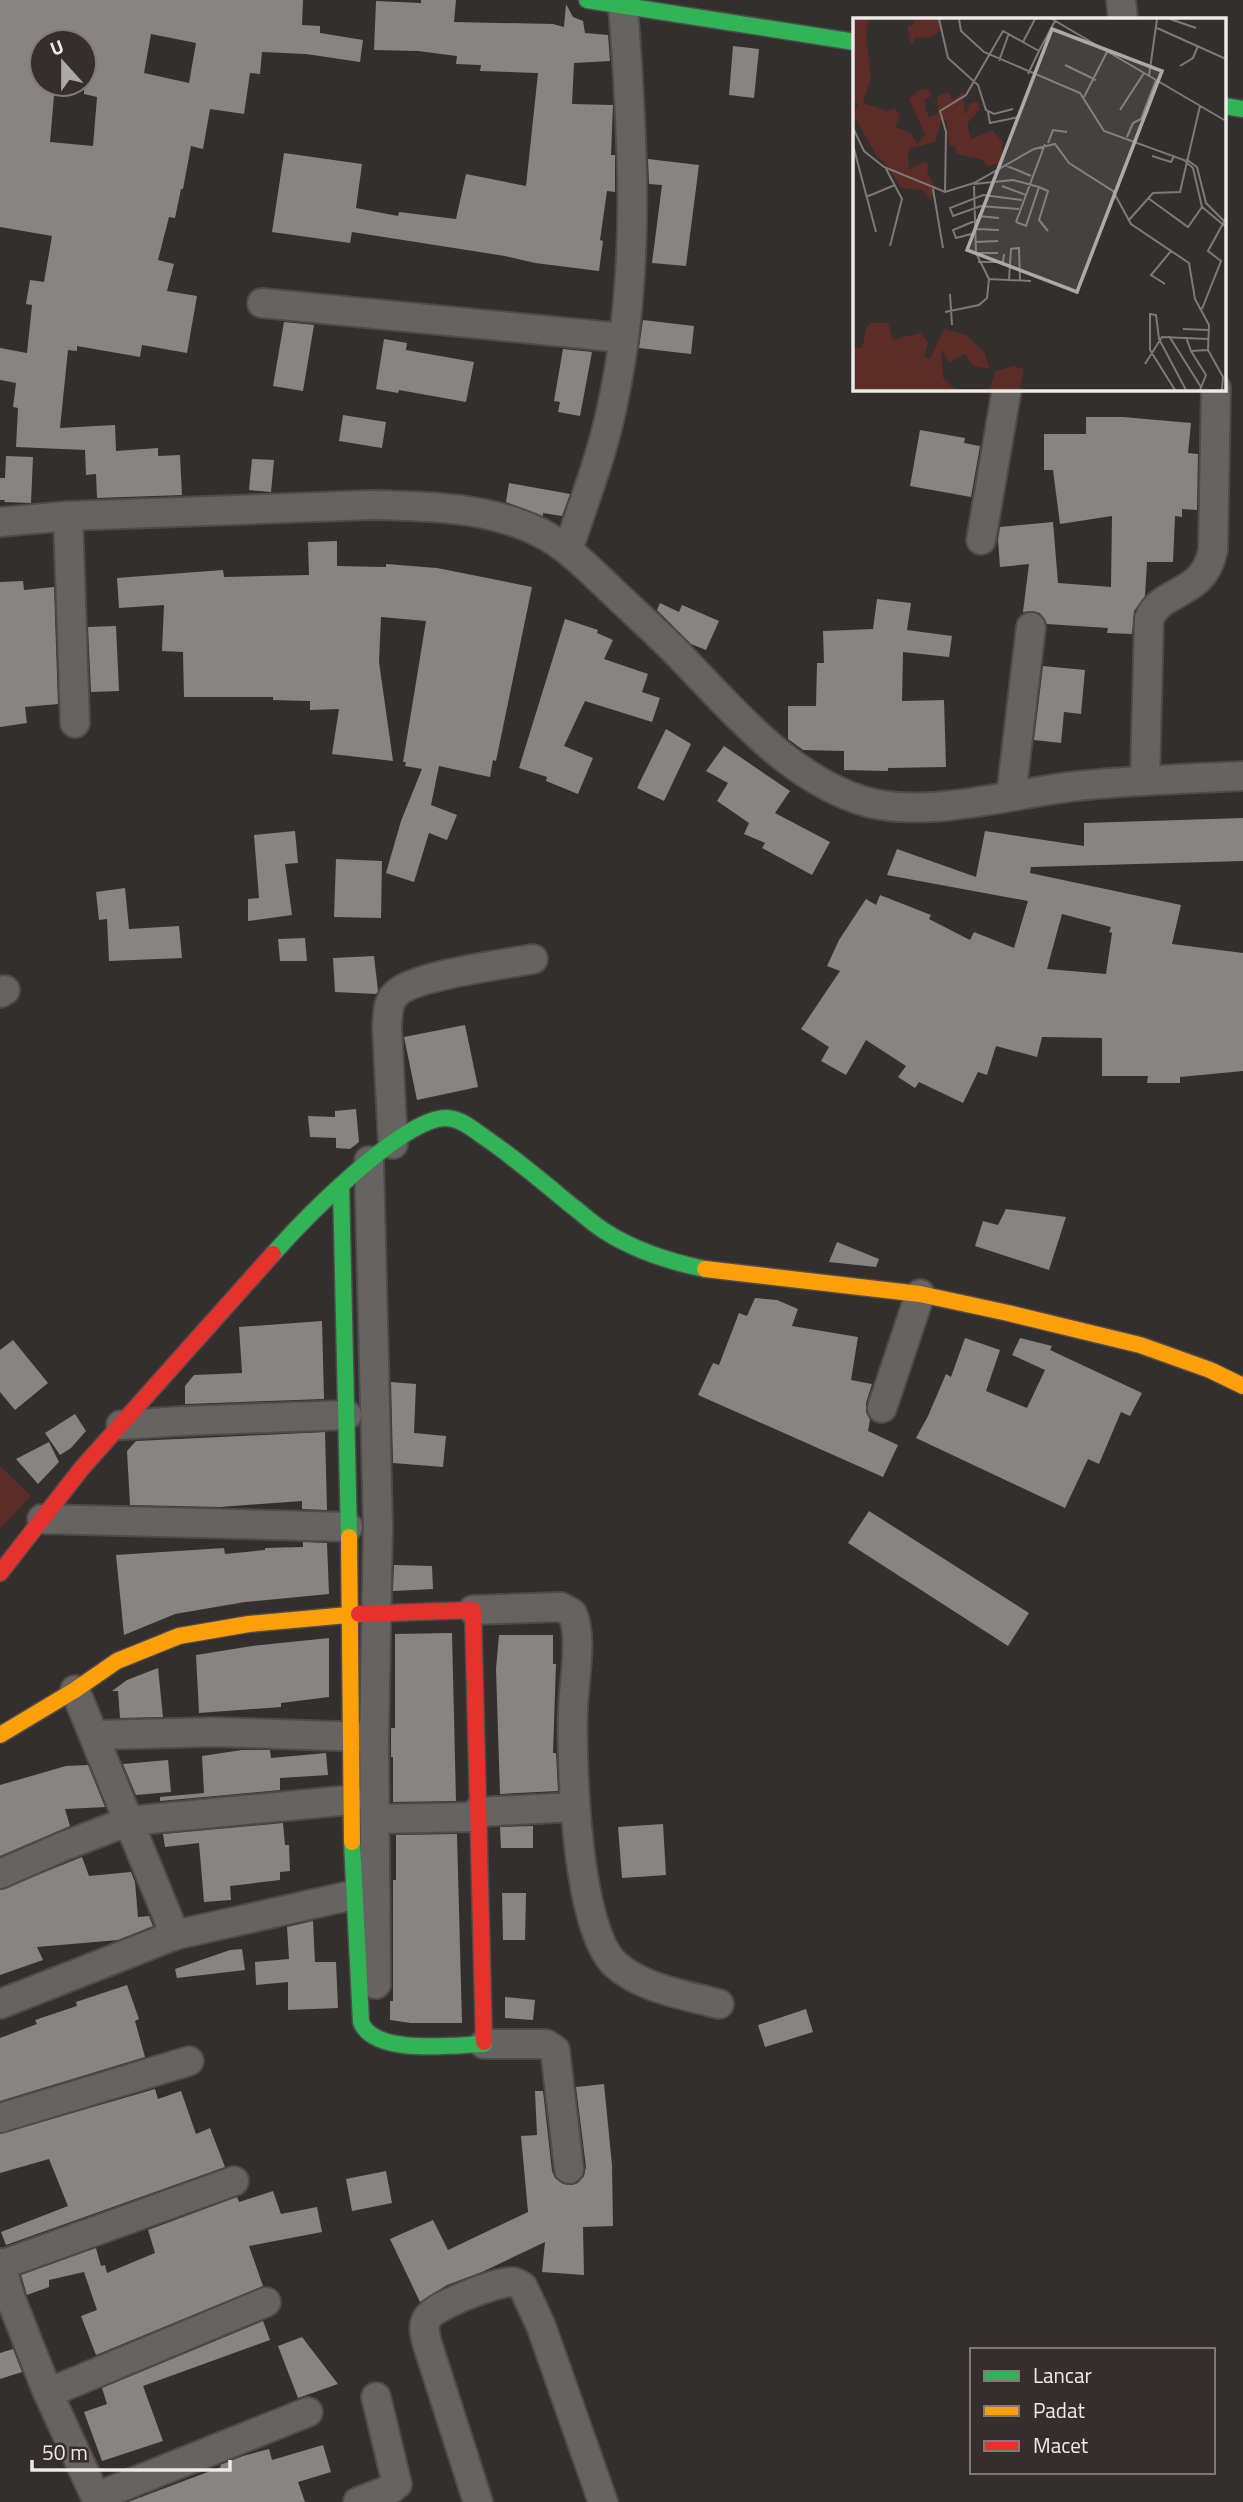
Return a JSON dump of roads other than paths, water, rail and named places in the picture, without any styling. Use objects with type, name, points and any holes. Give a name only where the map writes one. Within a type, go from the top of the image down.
[{"type":"street","points":[[587,0],[853,42]]},
{"type":"street","points":[[1121,0],[1123,18]]},
{"type":"street","points":[[568,550],[613,402],[624,338],[629,283],[632,118],[623,6]]},
{"type":"street","points":[[262,303],[624,338]]},
{"type":"street","points":[[981,540],[1007,390]]},
{"type":"street","points":[[1145,781],[1149,620],[1153,610],[1160,604],[1185,591],[1203,576],[1211,562],[1216,390]]},
{"type":"street","points":[[0,522],[68,516],[357,505],[419,506],[470,512],[516,522],[541,533],[568,550],[662,637],[761,736],[797,766],[832,789],[861,800],[893,807],[933,807],[1070,787],[1243,776]]},
{"type":"street","points":[[68,516],[75,723]]},
{"type":"street","points":[[1011,796],[1031,627]]},
{"type":"street","points":[[393,1143],[387,1027],[388,1009],[395,994],[405,986],[430,979],[533,959]]},
{"type":"street","points":[[0,1573],[82,1468],[277,1250],[341,1185],[369,1161],[424,1124],[438,1119],[456,1119],[488,1138],[605,1232],[670,1262],[722,1272],[920,1294],[1140,1345],[1210,1370],[1243,1386]]},
{"type":"street","points":[[369,1161],[378,1527],[364,1614],[361,1737],[350,1800],[361,2022],[365,2031],[376,2037],[406,2043],[546,2045],[555,2050],[569,2169]]},
{"type":"street","points":[[341,1185],[348,1527],[364,1614]]},
{"type":"street","points":[[882,1409],[920,1294]]},
{"type":"street","points":[[121,1425],[347,1415]]},
{"type":"street","points":[[42,1519],[348,1527]]},
{"type":"street","points":[[0,1735],[117,1661],[179,1636],[237,1626],[364,1614],[561,1607],[568,1609],[574,1616],[577,1632],[573,1710],[575,1807],[589,1907],[598,1936],[611,1961],[638,1980],[719,2004]]},
{"type":"street","points":[[473,1610],[484,2044]]},
{"type":"street","points":[[75,1690],[175,1935]]},
{"type":"street","points":[[95,1735],[215,1732],[361,1737]]},
{"type":"street","points":[[361,1737],[375,1819],[376,2037]]},
{"type":"street","points":[[0,1874],[130,1821],[350,1800]]},
{"type":"street","points":[[375,1819],[477,1815],[575,1807]]},
{"type":"street","points":[[0,2004],[175,1935],[353,1895]]},
{"type":"street","points":[[0,2118],[188,2062]]},
{"type":"street","points":[[234,2181],[0,2264],[6,2306],[97,2500],[308,2412]]},
{"type":"street","points":[[478,2502],[427,2343],[424,2326],[429,2315],[436,2310],[475,2293],[511,2282],[523,2287],[541,2326],[603,2502]]},
{"type":"street","points":[[48,2393],[266,2302]]},
{"type":"street","points":[[358,2502],[397,2484],[376,2397]]}]
